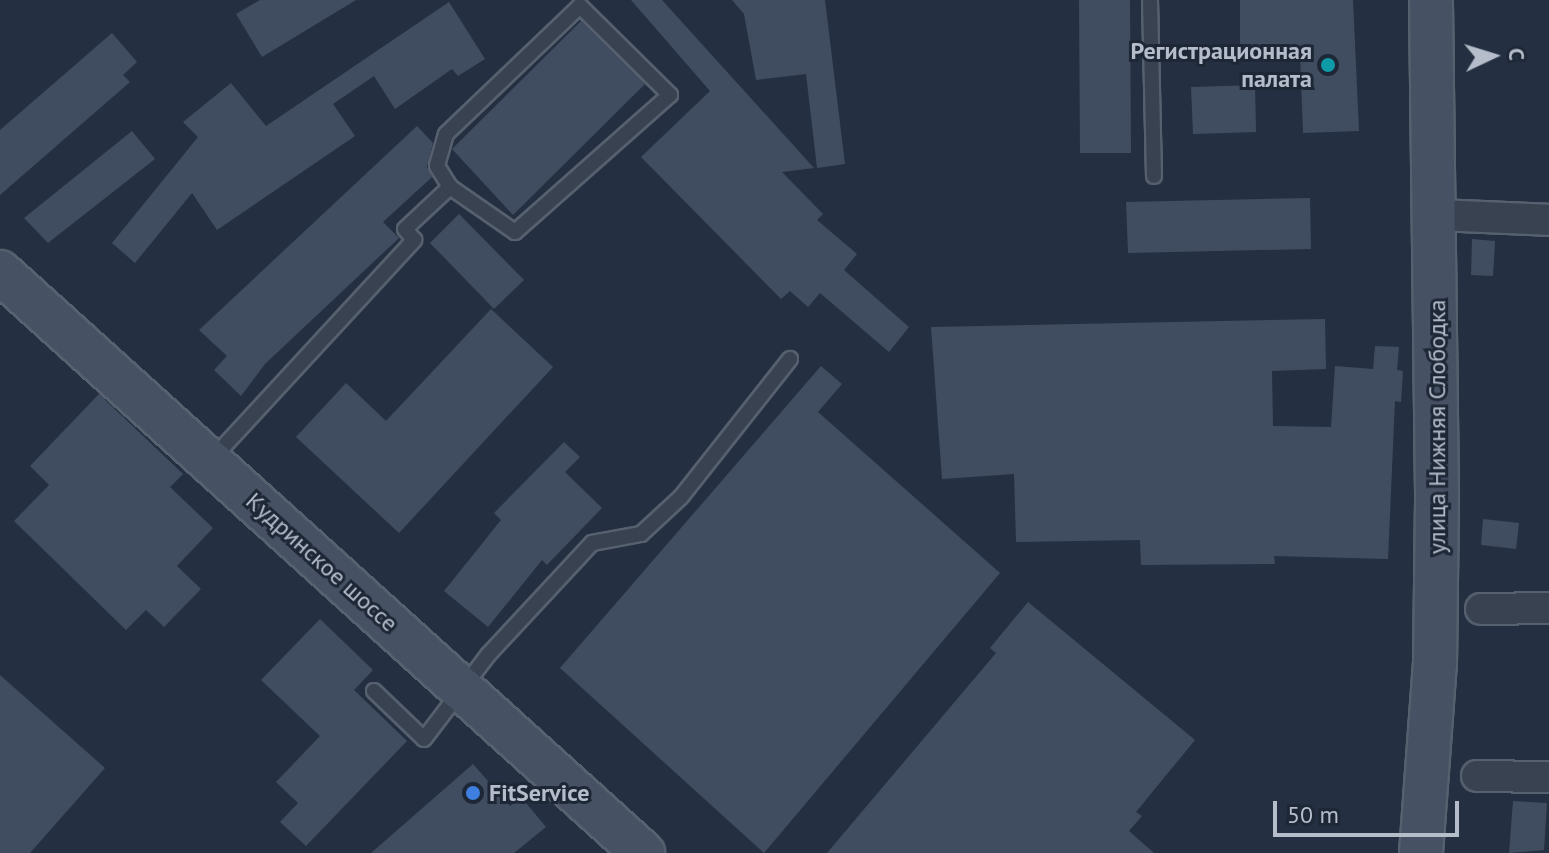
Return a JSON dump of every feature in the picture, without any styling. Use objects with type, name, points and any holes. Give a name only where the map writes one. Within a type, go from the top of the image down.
[{"type":"street","name":"улица Нижняя Слободка","points":[[1421,853],[1435,664],[1436,215],[1431,0]]},
{"type":"street","points":[[1436,215],[1549,220]]},
{"type":"street","name":"Кудринское шоссе","points":[[0,272],[643,853]]},
{"type":"street","points":[[1481,609],[1549,608]]},
{"type":"street","points":[[1477,776],[1549,777]]},
{"type":"lane","points":[[1150,0],[1154,176]]},
{"type":"lane","points":[[580,6],[670,95],[515,232],[450,187],[437,166],[446,134],[580,6]]},
{"type":"lane","points":[[210,461],[414,240],[405,229],[450,187]]},
{"type":"lane","points":[[374,691],[424,739],[462,689],[592,543],[641,534],[681,497],[790,359]]},
{"type":"building","points":[[260,0],[356,0],[262,57],[236,14]]},
{"type":"building","points":[[631,0],[662,0],[814,168],[782,172],[823,214],[817,220],[857,254],[844,270],[909,327],[889,352],[820,293],[808,307],[790,291],[781,299],[641,157],[710,91]]},
{"type":"building","points":[[732,0],[825,0],[845,164],[817,168],[806,74],[756,80],[744,14]]},
{"type":"building","points":[[1079,0],[1130,0],[1131,153],[1080,153]]},
{"type":"building","name":"Регистрационная палата","points":[[1240,0],[1353,0],[1359,131],[1303,133],[1300,53],[1240,52]]},
{"type":"building","points":[[449,2],[485,59],[458,76],[452,69],[395,109],[374,76],[333,104],[355,136],[217,230],[192,193],[135,263],[112,243],[198,137],[183,122],[231,83],[266,126]]},
{"type":"building","points":[[581,21],[645,84],[513,215],[452,149]]},
{"type":"building","points":[[112,33],[137,62],[123,75],[130,82],[0,195],[0,130]]},
{"type":"building","points":[[1255,85],[1256,132],[1193,134],[1191,87]]},
{"type":"building","points":[[417,126],[433,143],[427,167],[432,177],[383,222],[399,238],[265,364],[241,396],[214,370],[227,356],[199,330]]},
{"type":"building","points":[[132,131],[155,159],[48,243],[24,218]]},
{"type":"building","points":[[1310,198],[1311,249],[1128,253],[1126,202]]},
{"type":"building","points":[[459,214],[524,280],[494,309],[430,243]]},
{"type":"building","points":[[1472,239],[1495,241],[1493,276],[1471,275]]},
{"type":"building","points":[[491,309],[553,367],[399,533],[296,437],[346,383],[386,421]]},
{"type":"building","points":[[1325,319],[1326,369],[1272,371],[1273,426],[1331,427],[1335,366],[1373,369],[1375,346],[1399,347],[1397,370],[1403,371],[1401,402],[1395,401],[1388,559],[1274,556],[1275,564],[1141,565],[1140,540],[1016,542],[1014,474],[942,479],[931,327]]},
{"type":"building","points":[[821,366],[842,384],[818,412],[1000,573],[764,853],[560,668]]},
{"type":"building","points":[[99,394],[183,474],[170,487],[213,528],[177,566],[201,589],[164,627],[146,610],[126,630],[14,521],[49,485],[30,466]]},
{"type":"building","points":[[564,442],[580,457],[565,472],[602,508],[547,565],[542,560],[488,627],[444,591],[501,520],[494,513]]},
{"type":"building","points":[[1483,519],[1519,523],[1516,549],[1481,545]]},
{"type":"building","points":[[1028,602],[1195,740],[1136,812],[1142,816],[1129,831],[1154,853],[827,853],[996,653],[990,648]]},
{"type":"building","points":[[320,619],[373,670],[354,690],[407,741],[306,846],[280,822],[298,803],[276,782],[320,736],[261,680]]},
{"type":"building","points":[[0,675],[105,768],[30,853],[0,853]]},
{"type":"building","points":[[473,764],[510,806],[521,797],[546,827],[514,853],[371,853]]},
{"type":"building","points":[[1513,801],[1547,803],[1544,850],[1509,853]]},
{"type":"place","name":"Регистрационная палата","points":[[1328,65]]},
{"type":"place","name":"FitService","points":[[473,793]]}]
